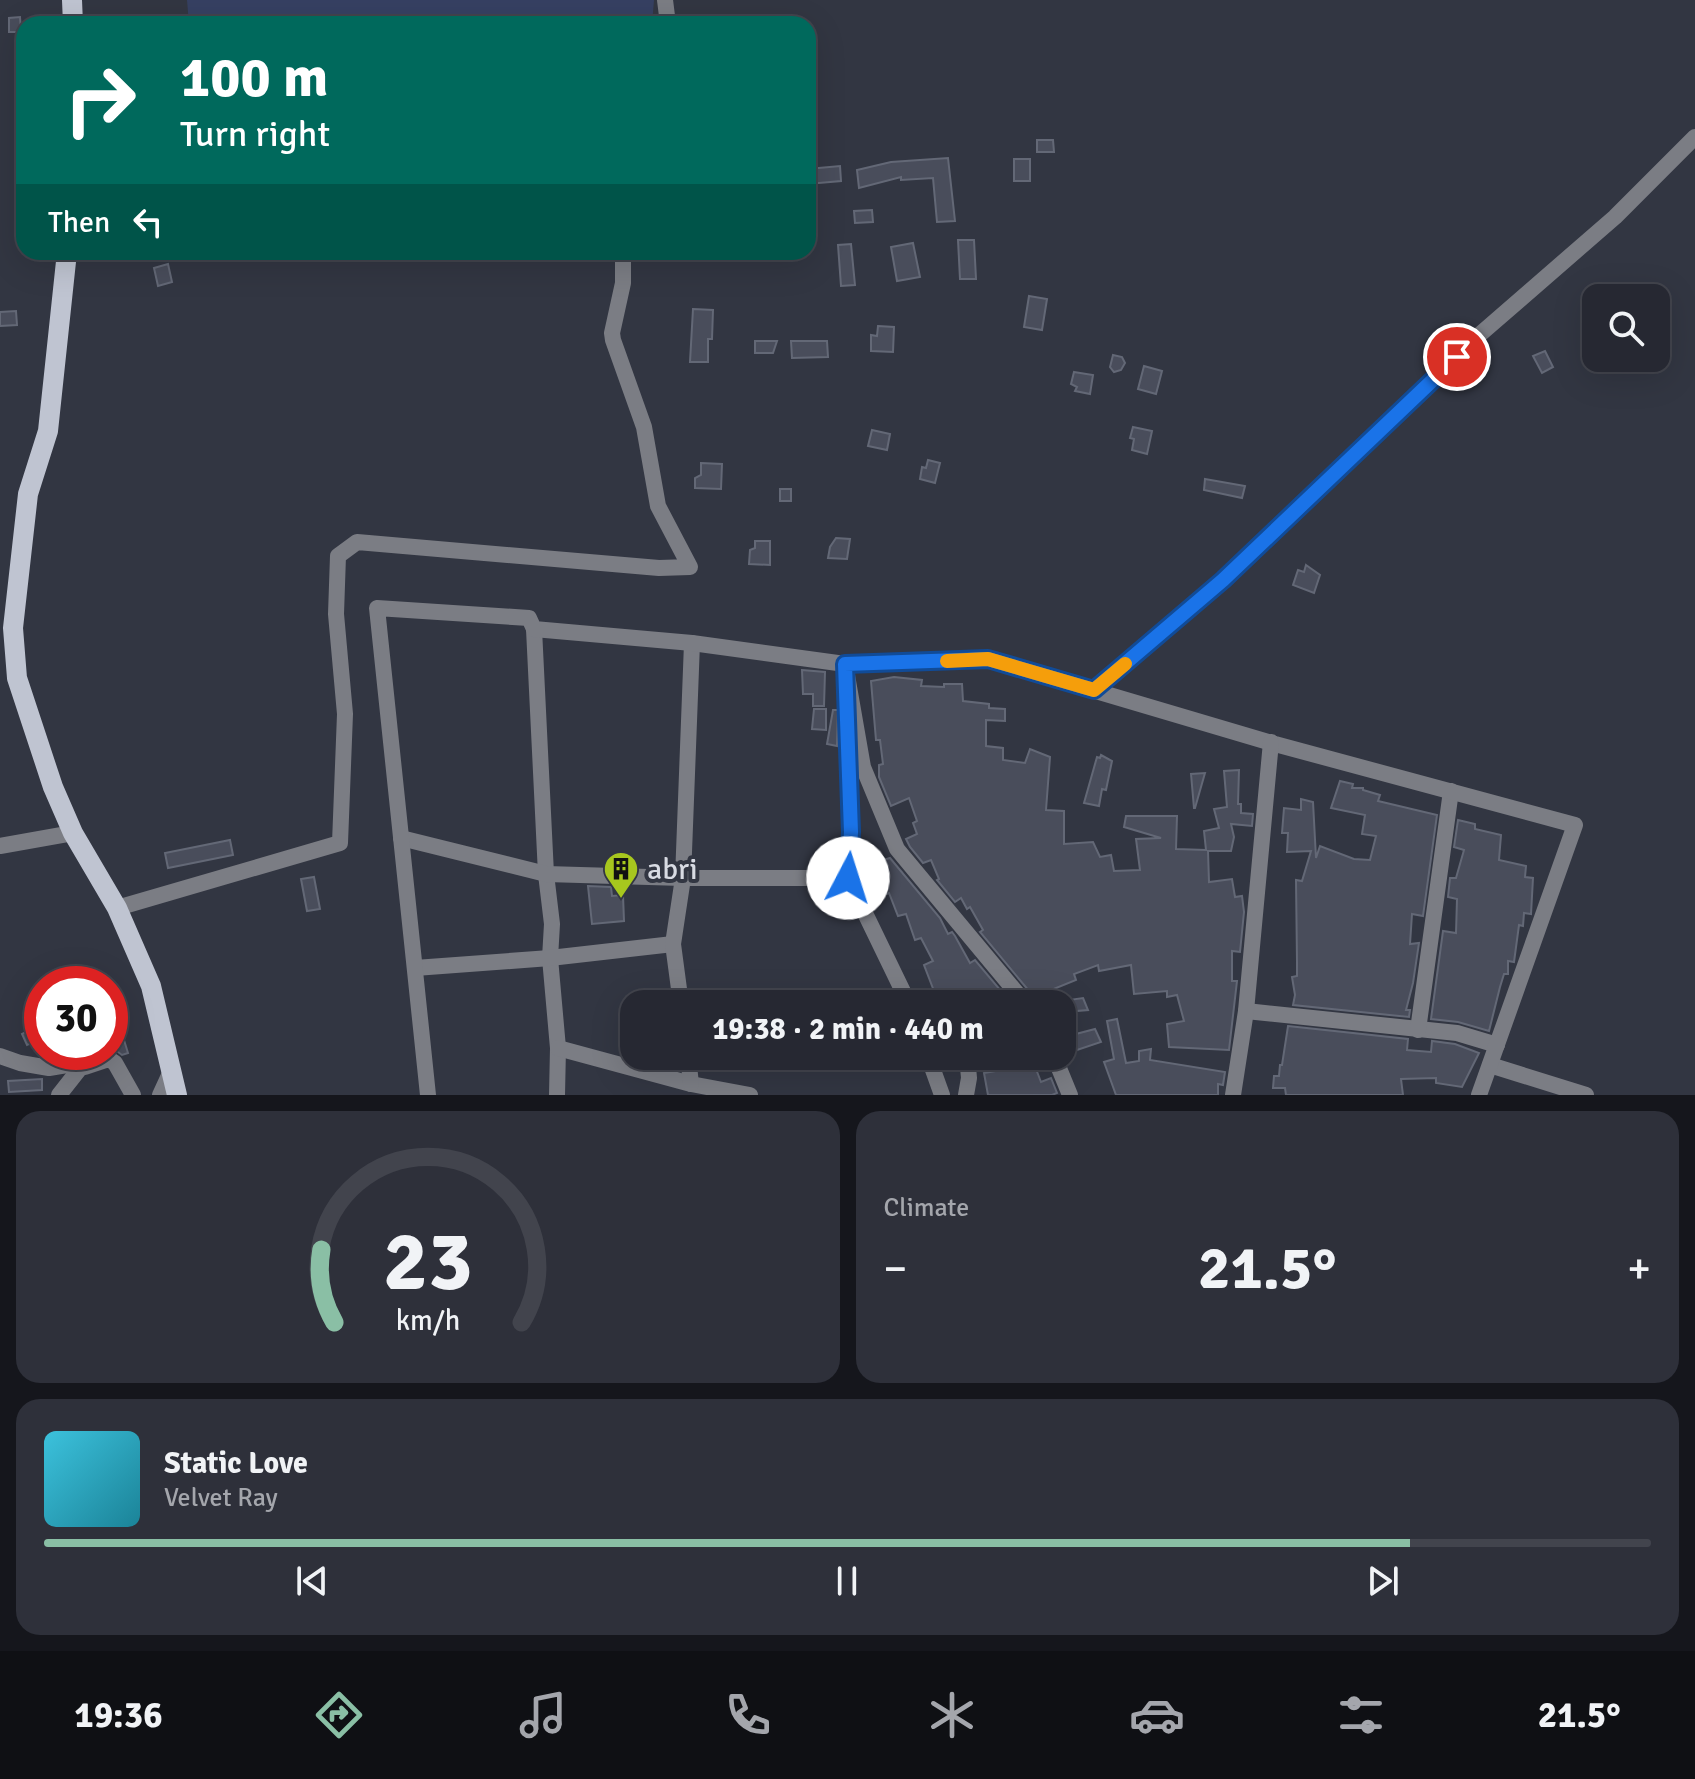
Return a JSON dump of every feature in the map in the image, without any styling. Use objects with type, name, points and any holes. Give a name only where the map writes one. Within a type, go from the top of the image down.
[{"type":"main road","points":[[66,260],[48,431],[28,494],[13,628],[17,678],[53,787],[73,833],[117,908],[151,986],[177,1095]]},
{"type":"street","points":[[1094,690],[1223,580],[1478,336],[1615,217],[1695,137]]},
{"type":"street","points":[[117,908],[340,843],[345,714],[336,614],[338,556],[357,542],[659,568],[690,567],[658,506],[644,427],[613,340],[623,283],[623,260]]},
{"type":"street","points":[[428,1095],[377,608],[529,618],[534,629],[546,874],[552,924],[550,958],[558,1048],[557,1095]]},
{"type":"street","points":[[534,629],[692,643],[845,664],[988,659],[1271,742],[1575,825],[1479,1095]]},
{"type":"street","points":[[679,990],[673,944],[683,878],[692,643]]},
{"type":"street","points":[[845,664],[851,832],[848,878],[902,990]]},
{"type":"street","points":[[845,664],[863,767],[897,849],[1014,990]]},
{"type":"street","points":[[1233,1095],[1246,1011],[1271,742]]},
{"type":"street","points":[[1418,1030],[1451,791]]},
{"type":"street","points":[[0,846],[73,833]]},
{"type":"street","points":[[401,838],[546,874],[848,878]]},
{"type":"street","points":[[415,968],[550,958],[673,944]]},
{"type":"street","points":[[1246,1011],[1463,1034],[1497,1045]]},
{"type":"street","points":[[558,1048],[691,1084],[750,1095]]},
{"type":"street","points":[[0,1056],[24,1063]]},
{"type":"street","points":[[1490,1065],[1586,1095]]},
{"type":"street","points":[[59,1095],[79,1070]]},
{"type":"street","points":[[119,1070],[133,1095]]},
{"type":"street","points":[[690,1070],[691,1084]]},
{"type":"street","points":[[933,1070],[942,1095]]},
{"type":"street","points":[[966,1095],[968,1070]]},
{"type":"street","points":[[1060,1070],[1070,1095]]},
{"type":"street","points":[[160,1095],[171,1071]]},
{"type":"shaded area","points":[[187,0],[654,0],[653,16],[188,16]]},
{"type":"building","points":[[16,17],[16,32],[9,32],[9,18]]},
{"type":"building","points":[[1037,140],[1053,140],[1054,152],[1037,152]]},
{"type":"building","points":[[948,158],[955,221],[937,222],[933,178],[901,180],[901,177],[859,188],[857,170],[891,162]]},
{"type":"building","points":[[1014,159],[1030,159],[1030,181],[1014,181]]},
{"type":"building","points":[[840,166],[841,181],[816,183],[816,168]]},
{"type":"building","points":[[872,210],[873,222],[855,223],[854,211]]},
{"type":"building","points":[[958,240],[974,240],[976,279],[960,279]]},
{"type":"building","points":[[913,243],[920,277],[897,281],[891,247]]},
{"type":"building","points":[[851,244],[855,285],[841,286],[838,245]]},
{"type":"building","points":[[168,264],[172,282],[158,286],[154,268]]},
{"type":"building","points":[[1029,296],[1047,299],[1042,330],[1024,327]]},
{"type":"building","points":[[693,309],[713,310],[708,362],[690,362]]},
{"type":"building","points":[[16,311],[17,325],[0,326],[0,312]]},
{"type":"building","points":[[878,326],[894,327],[893,352],[871,351],[871,335],[877,336]]},
{"type":"building","points":[[755,341],[777,341],[773,353],[755,353]]},
{"type":"building","points":[[791,341],[827,341],[828,357],[792,358]]},
{"type":"building","points":[[1545,351],[1553,367],[1542,373],[1533,356]]},
{"type":"building","points":[[1113,355],[1122,357],[1125,363],[1121,370],[1114,372],[1110,367]]},
{"type":"building","points":[[1144,366],[1162,371],[1156,394],[1138,389]]},
{"type":"building","points":[[1074,372],[1093,375],[1090,394],[1075,391],[1077,387],[1071,384]]},
{"type":"building","points":[[1133,427],[1152,431],[1147,454],[1132,450],[1134,439],[1130,438]]},
{"type":"building","points":[[872,430],[890,434],[887,450],[868,446]]},
{"type":"building","points":[[928,460],[940,463],[935,483],[920,479],[922,467],[926,468]]},
{"type":"building","points":[[701,463],[722,464],[721,489],[695,488],[695,478],[701,475]]},
{"type":"building","points":[[1205,479],[1245,486],[1242,498],[1204,490]]},
{"type":"building","points":[[780,489],[791,489],[791,501],[780,501]]},
{"type":"building","points":[[836,538],[850,539],[847,559],[828,558]]},
{"type":"building","points":[[755,541],[770,541],[770,565],[749,564],[750,550],[755,548]]},
{"type":"building","points":[[1306,565],[1320,575],[1314,593],[1293,585],[1298,570],[1304,572]]},
{"type":"building","points":[[802,670],[825,672],[824,706],[813,706],[813,694],[803,694]]},
{"type":"building","points":[[894,677],[922,680],[921,686],[962,684],[963,701],[1005,709],[1005,721],[986,720],[986,746],[1003,748],[1003,760],[1025,763],[1030,749],[1050,757],[1046,810],[1064,811],[1064,844],[1093,842],[1100,857],[1111,855],[1114,871],[1140,870],[1136,839],[1161,838],[1124,827],[1126,816],[1177,816],[1176,849],[1206,850],[1204,831],[1219,828],[1214,809],[1227,807],[1224,771],[1239,770],[1238,804],[1241,804],[1241,813],[1253,814],[1252,826],[1231,824],[1234,837],[1231,851],[1208,851],[1209,882],[1232,879],[1235,897],[1242,896],[1244,912],[1240,952],[1232,951],[1232,981],[1237,981],[1229,1050],[1169,1047],[1167,1024],[1184,1021],[1177,995],[1167,997],[1167,991],[1134,994],[1131,965],[1099,971],[1098,965],[1074,974],[1076,980],[1051,990],[1028,990],[980,932],[983,930],[970,907],[967,909],[961,898],[955,902],[937,880],[931,860],[923,863],[910,847],[906,839],[917,834],[913,823],[917,821],[909,798],[891,806],[879,777],[879,765],[883,764],[880,740],[876,740],[871,681]]},
{"type":"building","points":[[814,709],[826,709],[826,730],[812,729]]},
{"type":"building","points":[[833,710],[838,710],[837,746],[827,744]]},
{"type":"building","points":[[1101,755],[1112,761],[1099,806],[1084,803],[1097,757]]},
{"type":"building","points":[[1205,773],[1195,808],[1194,808],[1191,774]]},
{"type":"building","points":[[1340,781],[1353,784],[1352,788],[1363,788],[1380,795],[1378,801],[1437,815],[1423,916],[1412,914],[1410,944],[1419,943],[1406,1010],[1410,1010],[1409,1017],[1293,1005],[1292,977],[1297,976],[1296,880],[1302,881],[1311,851],[1287,852],[1288,833],[1282,833],[1284,808],[1301,810],[1301,799],[1313,802],[1316,858],[1320,846],[1354,859],[1370,860],[1376,836],[1362,834],[1365,815],[1331,808]]},
{"type":"building","points":[[1458,820],[1475,824],[1475,829],[1501,835],[1499,860],[1526,866],[1525,877],[1533,878],[1531,914],[1524,913],[1523,926],[1519,925],[1514,962],[1508,961],[1508,974],[1504,974],[1489,1031],[1458,1022],[1431,1019],[1443,931],[1456,933],[1457,899],[1448,897],[1450,878],[1456,878],[1464,850],[1454,847]]},
{"type":"building","points":[[230,840],[233,855],[168,868],[165,853]]},
{"type":"building","points":[[890,858],[940,918],[948,934],[952,932],[970,963],[975,960],[1000,990],[934,990],[924,965],[933,961],[921,938],[915,940],[906,914],[898,916],[889,893],[884,895],[874,863]]},
{"type":"building","points":[[314,877],[320,909],[307,911],[301,879]]},
{"type":"building","points":[[588,886],[611,887],[612,896],[623,895],[624,921],[592,924]]},
{"type":"building","points":[[1083,998],[1088,1010],[1076,1011],[1076,999]]},
{"type":"building","points":[[1117,1019],[1126,1063],[1139,1061],[1139,1051],[1151,1049],[1150,1060],[1225,1072],[1223,1085],[1218,1084],[1218,1095],[1116,1095],[1104,1062],[1114,1059],[1107,1021]]},
{"type":"building","points":[[1288,1026],[1408,1039],[1407,1050],[1431,1052],[1432,1041],[1455,1044],[1479,1053],[1462,1087],[1436,1083],[1436,1078],[1401,1079],[1403,1095],[1286,1095],[1285,1088],[1273,1088],[1274,1076],[1279,1076],[1282,1065]]},
{"type":"building","points":[[1095,1029],[1101,1042],[1076,1050],[1076,1034]]},
{"type":"building","points":[[1036,1070],[1041,1082],[1051,1078],[1057,1093],[988,1095],[984,1073]]},
{"type":"building","points":[[42,1079],[42,1090],[9,1092],[8,1081]]},
{"type":"slow traffic","points":[[947,661],[988,659],[1094,690],[1125,664]]},
{"type":"place","name":"abri","points":[[621,900]]},
{"type":"route","points":[[848,878],[851,832],[845,664],[988,659],[1094,690],[1223,580],[1457,357]]}]
